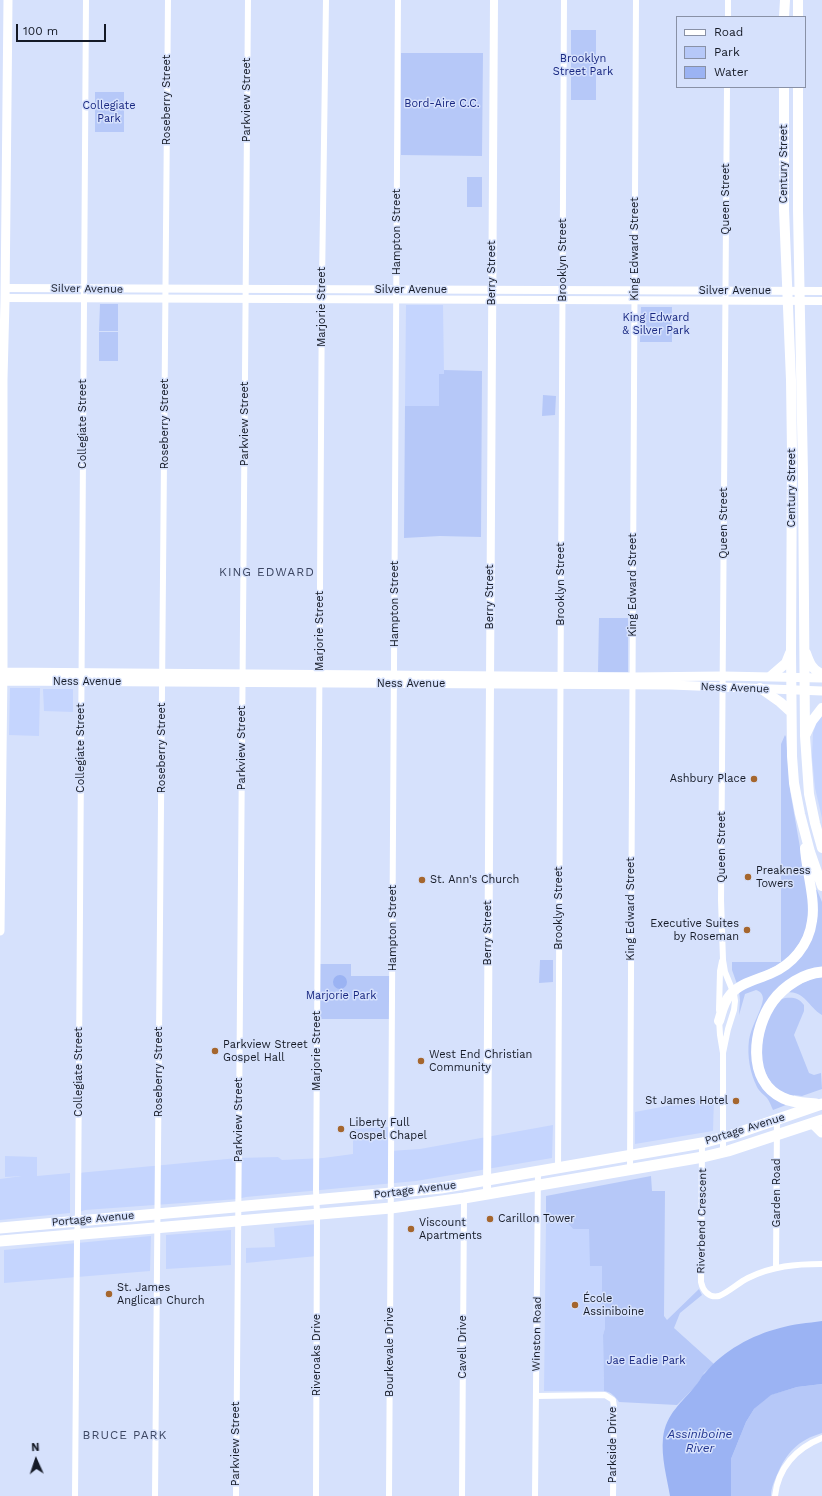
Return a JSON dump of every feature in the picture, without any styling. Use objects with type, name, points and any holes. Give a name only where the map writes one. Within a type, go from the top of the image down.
[{"type":"highway","points":[[821,1104],[788,1100],[773,1092],[765,1084],[762,1078],[758,1064],[757,1052],[758,1037],[762,1021],[776,997],[798,979],[822,972]]},
{"type":"highway","name":"Portage Avenue","points":[[0,1228],[441,1188],[702,1143],[777,1120],[821,1104]]},
{"type":"highway","name":"Portage Avenue","points":[[0,1241],[391,1208],[464,1198],[722,1153],[817,1121]]},
{"type":"highway","points":[[817,1121],[822,1132]]},
{"type":"main road","points":[[0,931],[3,288],[8,0]]},
{"type":"main road","points":[[784,0],[784,16]]},
{"type":"main road","points":[[798,0],[798,16]]},
{"type":"main road","name":"Century Street","points":[[784,88],[784,185],[792,438],[792,756],[794,783],[803,828],[822,886]]},
{"type":"main road","name":"Century Street","points":[[798,88],[798,210],[801,296],[805,736],[810,794],[815,823],[822,848]]},
{"type":"main road","points":[[804,648],[810,664],[822,674]]},
{"type":"main road","points":[[771,676],[786,663],[791,651]]},
{"type":"main road","name":"Ness Avenue","points":[[2,677],[561,681],[632,681],[723,676],[822,678]]},
{"type":"main road","name":"Ness Avenue","points":[[632,681],[723,688],[822,691]]},
{"type":"main road","points":[[760,688],[791,712]]},
{"type":"main road","points":[[805,736],[812,721],[822,708]]},
{"type":"main road","points":[[815,823],[822,836]]},
{"type":"main road","points":[[719,1021],[725,1002],[733,992],[744,984],[770,974],[787,964],[800,950],[808,936],[813,910],[803,828]]},
{"type":"street","name":"Collegiate Street","points":[[75,1496],[86,0]]},
{"type":"street","name":"Roseberry Street","points":[[155,1496],[168,0]]},
{"type":"street","name":"Parkview Street","points":[[236,1496],[248,0]]},
{"type":"street","name":"Marjorie Street","points":[[317,1214],[319,679],[326,0]]},
{"type":"street","name":"Hampton Street","points":[[391,1208],[398,0]]},
{"type":"street","name":"Berry Street","points":[[487,1194],[494,0]]},
{"type":"street","name":"Brooklyn Street","points":[[558,1168],[564,0]]},
{"type":"street","name":"King Edward Street","points":[[630,1169],[636,0]]},
{"type":"street","points":[[728,0],[728,16]]},
{"type":"street","name":"Queen Street","points":[[722,1053],[735,1007],[735,999],[723,960],[721,900],[727,88]]},
{"type":"street","name":"Silver Avenue","points":[[3,288],[726,290],[787,296]]},
{"type":"street","name":"Silver Avenue","points":[[3,298],[726,301],[801,296],[822,291]]},
{"type":"street","name":"Silver Avenue","points":[[801,296],[822,301]]},
{"type":"street","name":"Queen Street","points":[[722,1153],[722,1053],[719,1021],[720,970],[723,960]]},
{"type":"street","name":"Garden Road","points":[[776,1267],[777,1120]]},
{"type":"street","name":"Riverbend Crescent","points":[[702,1143],[701,1282],[704,1290],[710,1296],[719,1296],[748,1278],[776,1267],[793,1264],[822,1264]]},
{"type":"street","name":"Winston Road","points":[[535,1496],[538,1171]]},
{"type":"street","name":"Cavell Drive","points":[[462,1496],[464,1198]]},
{"type":"street","name":"Bourkevale Drive","points":[[389,1496],[391,1208]]},
{"type":"street","name":"Riveroaks Drive","points":[[316,1496],[317,1214]]},
{"type":"street","name":"Parkside Drive","points":[[536,1396],[605,1395],[613,1400],[614,1496]]},
{"type":"street","points":[[775,1496],[778,1484],[788,1462],[801,1448],[822,1438]]},
{"type":"shaded area","points":[[406,305],[443,305],[444,374],[439,375],[439,406],[405,406]]},
{"type":"shaded area","points":[[10,688],[40,688],[39,736],[9,735]]},
{"type":"shaded area","points":[[43,689],[73,689],[73,712],[44,711]]},
{"type":"shaded area","points":[[822,714],[822,818],[815,788],[812,757],[813,733],[817,721]]},
{"type":"shaded area","points":[[714,1097],[713,1131],[635,1144],[635,1112]]},
{"type":"shaded area","points":[[553,1125],[552,1158],[416,1181],[238,1199],[85,1210],[77,1213],[78,1173],[238,1158],[278,1157],[282,1160],[323,1158],[353,1154],[353,1129],[389,1127],[390,1151],[420,1149]]},
{"type":"shaded area","points":[[5,1156],[37,1157],[37,1176],[70,1173],[70,1213],[0,1220],[0,1179],[22,1176],[5,1177]]},
{"type":"shaded area","name":"École Assiniboine","points":[[546,1220],[562,1220],[573,1229],[590,1229],[590,1266],[602,1266],[602,1303],[604,1303],[605,1306],[605,1328],[603,1335],[604,1391],[544,1391]]},
{"type":"shaded area","points":[[317,1224],[317,1256],[246,1263],[246,1248],[275,1247],[274,1228]]},
{"type":"shaded area","points":[[231,1230],[231,1265],[166,1269],[166,1235]]},
{"type":"shaded area","points":[[151,1236],[150,1271],[4,1283],[4,1250]]},
{"type":"green space","name":"Brooklyn Street Park","points":[[571,30],[596,30],[596,100],[571,100]]},
{"type":"green space","name":"Bord-Aire C.C.","points":[[401,53],[483,53],[482,156],[401,155]]},
{"type":"green space","name":"Collegiate Park","points":[[95,92],[124,92],[124,132],[95,132]]},
{"type":"green space","points":[[467,177],[482,177],[482,207],[467,207]]},
{"type":"green space","points":[[100,304],[118,304],[118,331],[99,331]]},
{"type":"green space","name":"King Edward & Silver Park","points":[[641,307],[672,307],[672,342],[640,342]]},
{"type":"green space","points":[[99,332],[118,332],[118,361],[99,361]]},
{"type":"green space","points":[[444,370],[482,371],[481,537],[440,536],[404,538],[405,406],[439,406],[439,374],[444,374]]},
{"type":"green space","points":[[543,395],[556,396],[555,415],[542,416]]},
{"type":"green space","points":[[599,618],[628,618],[628,672],[598,672]]},
{"type":"green space","points":[[785,735],[790,790],[810,905],[807,932],[787,961],[737,984],[732,970],[732,962],[781,962],[781,744]]},
{"type":"green space","points":[[814,890],[817,890],[822,902],[822,969],[778,992],[754,1057],[786,1105],[773,1110],[770,1102],[757,1087],[749,1058],[748,1046],[750,1035],[763,999],[760,992],[756,990],[745,994],[739,1015],[739,991],[804,950]]},
{"type":"green space","points":[[540,960],[553,960],[553,982],[539,983]]},
{"type":"green space","name":"Marjorie Park","points":[[318,964],[351,964],[351,976],[393,976],[392,1019],[317,1019]]},
{"type":"green space","points":[[822,975],[822,1015],[803,997],[798,994],[786,992],[792,987]]},
{"type":"green space","points":[[785,998],[796,998],[804,1005],[804,1011],[794,1035],[809,1073],[814,1075],[821,1073],[822,1089],[802,1096],[794,1095],[793,1098],[771,1086],[760,1059],[765,1023],[779,1000]]},
{"type":"green space","name":"Jae Eadie Park","points":[[651,1176],[652,1191],[665,1191],[664,1316],[667,1320],[699,1289],[702,1295],[680,1313],[674,1328],[714,1364],[704,1373],[697,1385],[677,1405],[619,1402],[609,1392],[604,1391],[603,1335],[605,1328],[605,1306],[602,1304],[602,1266],[590,1266],[589,1229],[573,1229],[567,1223],[558,1220],[546,1220],[546,1196]]},
{"type":"green space","points":[[822,1384],[822,1433],[806,1439],[794,1448],[784,1460],[772,1488],[771,1496],[731,1496],[731,1459],[746,1422],[754,1409],[770,1395],[797,1387]]},
{"type":"water","points":[[337,975],[343,975],[347,979],[347,985],[343,989],[337,989],[333,985],[333,979]]},
{"type":"water","name":"Assiniboine River","points":[[822,1321],[822,1384],[797,1387],[771,1395],[754,1409],[746,1422],[731,1459],[731,1496],[670,1496],[663,1453],[663,1438],[665,1429],[667,1422],[675,1409],[704,1374],[712,1365],[729,1351],[759,1335],[785,1327]]},
{"type":"place","name":"Ashbury Place","points":[[754,779]]},
{"type":"place","name":"Preakness Towers","points":[[748,877]]},
{"type":"place","name":"St. Ann's Church","points":[[422,880]]},
{"type":"place","name":"Executive Suites by Roseman","points":[[747,930]]},
{"type":"place","name":"Parkview Street Gospel Hall","points":[[215,1051]]},
{"type":"place","name":"West End Christian Community","points":[[421,1061]]},
{"type":"place","name":"St James Hotel","points":[[736,1101]]},
{"type":"place","name":"Liberty Full Gospel Chapel","points":[[341,1129]]},
{"type":"place","name":"Carillon Tower","points":[[490,1219]]},
{"type":"place","name":"Viscount Apartments","points":[[411,1229]]},
{"type":"place","name":"St. James Anglican Church","points":[[109,1294]]},
{"type":"place","name":"École Assiniboine","points":[[575,1305]]},
{"type":"district","name":"KING EDWARD","points":[[267,572]]},
{"type":"district","name":"BRUCE PARK","points":[[125,1435]]}]
